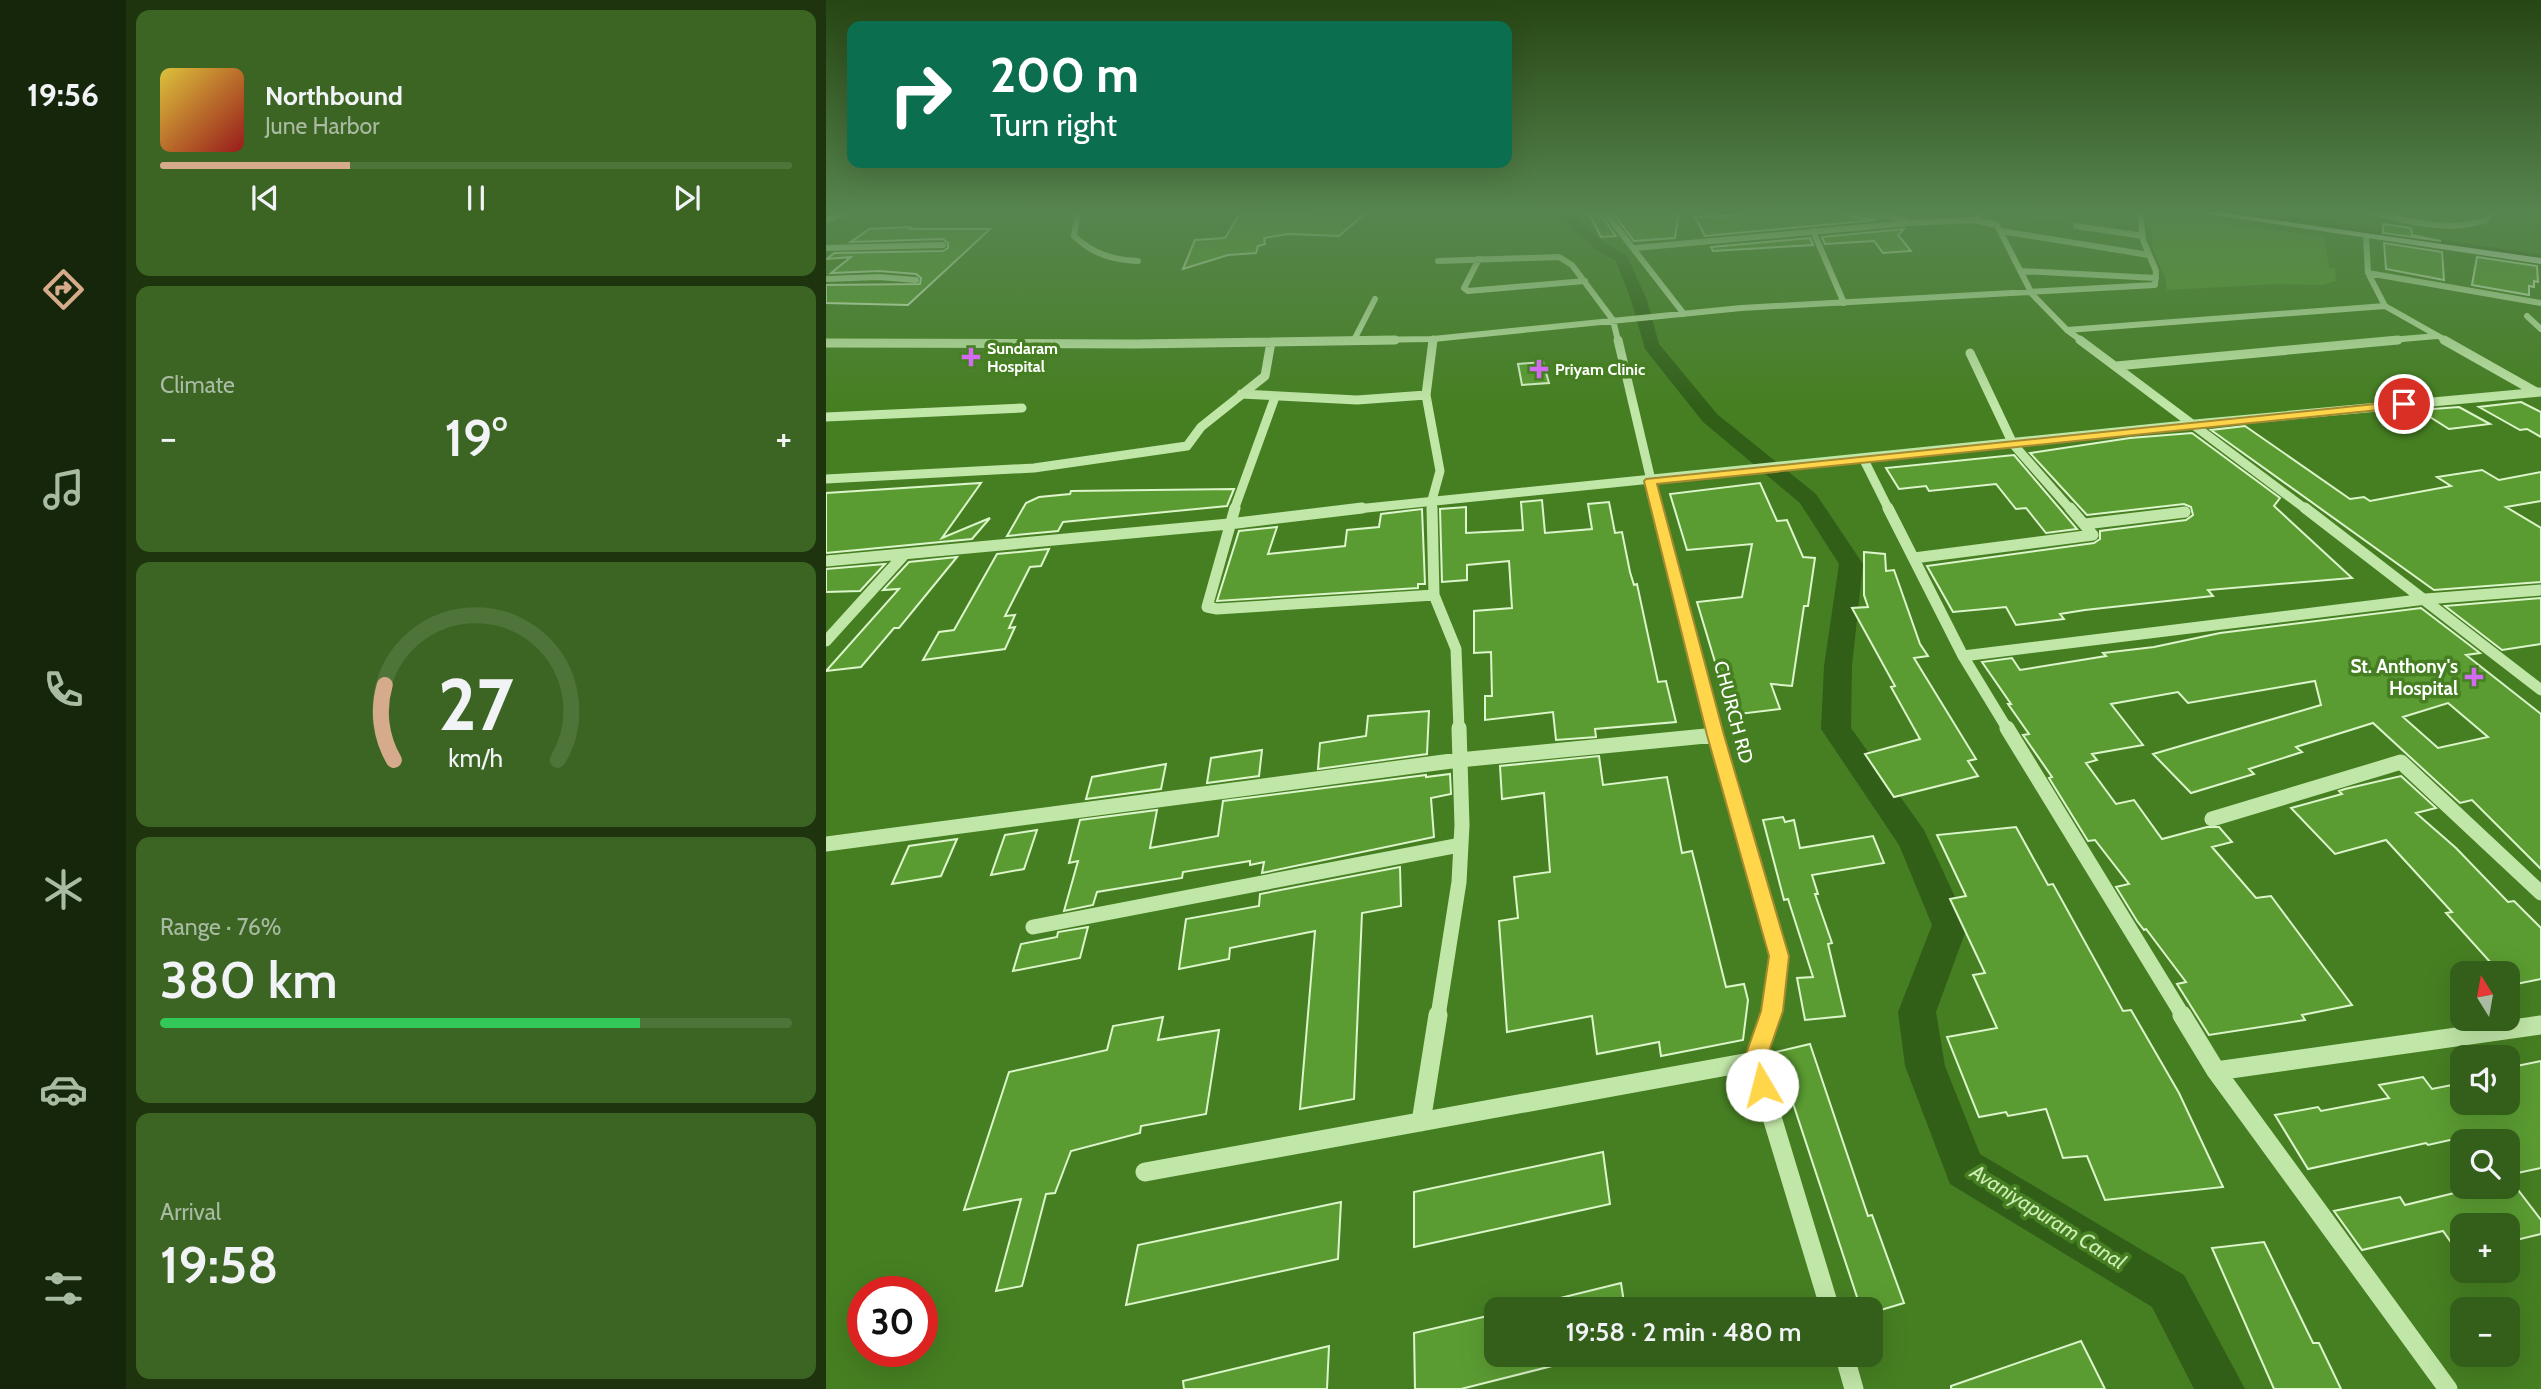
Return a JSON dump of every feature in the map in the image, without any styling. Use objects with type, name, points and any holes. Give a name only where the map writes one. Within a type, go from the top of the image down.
[{"type":"street","points":[[1470,276],[1464,288],[1468,291],[1585,281]]},
{"type":"street","name":"CHURCH RD","points":[[1581,276],[1613,320],[1650,481],[1716,735],[1779,956],[1772,1011],[1755,1060]]},
{"type":"street","points":[[1655,276],[1684,314]]},
{"type":"street","points":[[1832,276],[1844,303]]},
{"type":"street","points":[[2023,276],[2032,294],[2067,330],[2426,599],[2541,690]]},
{"type":"street","points":[[826,343],[1433,339],[1741,308],[2032,294],[2070,289],[2155,285],[2156,278],[2114,276]]},
{"type":"street","points":[[2369,276],[2385,306],[2539,393]]},
{"type":"street","points":[[2384,276],[2541,303]]},
{"type":"street","points":[[826,279],[879,277],[916,280]]},
{"type":"street","points":[[1354,340],[1376,299]]},
{"type":"street","points":[[2067,330],[2385,306]]},
{"type":"street","points":[[2527,316],[2541,329]]},
{"type":"street","points":[[2116,366],[2437,336]]},
{"type":"street","points":[[1421,1122],[1459,882],[1462,825],[1456,649],[1434,594],[1432,500],[1440,471],[1426,395],[1433,339]]},
{"type":"street","points":[[826,479],[1034,468],[1186,446],[1201,427],[1265,376],[1271,342]]},
{"type":"street","points":[[1914,558],[2093,535],[2013,444],[1970,353]]},
{"type":"street","points":[[826,561],[1230,524],[1432,500],[1756,471],[2194,424],[2539,393]]},
{"type":"street","points":[[1241,394],[1399,399],[1426,395]]},
{"type":"street","points":[[1275,397],[1230,524],[1207,607],[1217,610],[1434,594]]},
{"type":"street","points":[[826,417],[1022,408]]},
{"type":"street","points":[[1864,460],[1963,656],[2216,1071],[2448,1389]]},
{"type":"street","points":[[2085,524],[2185,513]]},
{"type":"street","points":[[826,641],[903,556]]},
{"type":"street","points":[[1963,656],[2426,599],[2541,590]]},
{"type":"street","points":[[826,844],[1459,760],[1716,735]]},
{"type":"street","points":[[2212,819],[2402,762],[2541,893]]},
{"type":"street","points":[[1033,927],[1460,845]]},
{"type":"street","points":[[2216,1071],[2541,1025]]},
{"type":"street","points":[[1145,1172],[1755,1060],[1826,1297]]},
{"type":"street","points":[[1848,1367],[1854,1389]]},
{"type":"green space","points":[[2336,276],[2336,281],[2322,285],[2277,284],[2167,290],[2165,277]]},
{"type":"building","points":[[918,276],[939,276],[908,305],[826,303],[826,285],[920,284],[921,278]]},
{"type":"building","points":[[2422,276],[2444,276],[2444,280]]},
{"type":"building","points":[[2474,276],[2538,276],[2538,282],[2534,281],[2534,287],[2529,286],[2529,295],[2472,285]]},
{"type":"building","points":[[1543,362],[1549,383],[1522,385],[1518,364]]},
{"type":"building","points":[[2521,402],[2541,412],[2541,437],[2527,429],[2520,430],[2479,407]]},
{"type":"building","points":[[2459,407],[2490,424],[2449,429],[2419,410]]},
{"type":"building","points":[[2245,426],[2350,499],[2364,497],[2370,501],[2451,486],[2437,477],[2482,470],[2499,480],[2541,472],[2541,501],[2506,507],[2541,528],[2541,582],[2434,590],[2211,430]]},
{"type":"building","points":[[2192,433],[2280,498],[2274,506],[2352,578],[2208,590],[2213,596],[2085,610],[2060,614],[2064,619],[2016,625],[2006,607],[1953,612],[1927,566],[2094,543],[2100,539],[2100,531],[2186,520],[2193,515],[2191,507],[2184,504],[2087,515],[2030,453],[2130,438]]},
{"type":"building","points":[[2014,455],[2077,529],[2046,533],[2026,508],[2016,509],[1996,484],[1929,491],[1926,486],[1899,489],[1886,468]]},
{"type":"building","points":[[981,483],[942,538],[990,518],[972,539],[826,553],[826,493]]},
{"type":"building","points":[[1760,483],[1777,521],[1787,520],[1803,557],[1815,558],[1808,606],[1804,606],[1792,686],[1771,684],[1780,709],[1731,715],[1697,602],[1742,597],[1752,544],[1687,550],[1670,494]]},
{"type":"building","points":[[1234,489],[1227,506],[1063,522],[1058,531],[1007,536],[1026,503],[1039,497],[1070,494],[1071,491]]},
{"type":"building","points":[[1542,500],[1545,533],[1592,529],[1588,504],[1609,502],[1615,533],[1622,532],[1630,572],[1634,585],[1637,584],[1658,682],[1666,681],[1676,722],[1595,729],[1596,737],[1556,740],[1553,712],[1485,720],[1485,696],[1492,696],[1491,652],[1474,653],[1474,611],[1512,608],[1509,561],[1467,565],[1467,580],[1442,582],[1440,509],[1466,507],[1466,533],[1523,530],[1521,502]]},
{"type":"building","points":[[1422,509],[1425,584],[1418,584],[1418,588],[1217,601],[1239,531],[1277,527],[1268,554],[1345,546],[1347,530],[1379,527],[1381,514]]},
{"type":"building","points":[[1049,549],[1041,566],[1030,567],[1005,616],[1015,615],[1009,628],[1015,627],[1005,649],[923,660],[939,632],[954,630],[997,554]]},
{"type":"building","points":[[1864,552],[1885,554],[1886,571],[1894,570],[1920,644],[1928,656],[1914,658],[1976,759],[1968,761],[1978,776],[1894,797],[1865,754],[1920,739],[1891,687],[1895,686],[1852,608],[1868,607],[1864,595]]},
{"type":"building","points":[[957,557],[899,628],[894,628],[861,667],[826,671],[899,589],[883,590],[909,562]]},
{"type":"building","points":[[885,564],[860,591],[826,592],[826,569]]},
{"type":"building","points":[[2541,598],[2541,644],[2502,650],[2445,606]]},
{"type":"building","points":[[2421,608],[2480,653],[2466,655],[2541,714],[2541,869],[2472,800],[2460,803],[2373,723],[2296,747],[2302,752],[2249,769],[2254,774],[2191,793],[2153,754],[2321,705],[2315,681],[2188,703],[2178,692],[2111,704],[2143,745],[2092,754],[2097,760],[2086,763],[2116,804],[2134,800],[2162,839],[2207,827],[2219,827],[2232,842],[2212,847],[2256,898],[2271,896],[2352,1005],[2302,1015],[2305,1020],[2209,1035],[2177,984],[2186,982],[2137,921],[2116,887],[2129,884],[2095,840],[2088,841],[2049,778],[2052,777],[2023,735],[2029,734],[1982,662],[2012,658],[2020,670],[2220,633]],"holes":[[[2448,703],[2488,737],[2438,748],[2403,717]]]},
{"type":"building","points":[[1429,711],[1427,754],[1318,769],[1320,743],[1366,736],[1368,716]]},
{"type":"building","points":[[1262,750],[1259,776],[1207,783],[1211,758]]},
{"type":"building","points":[[1599,756],[1603,785],[1667,777],[1682,853],[1692,851],[1726,987],[1744,984],[1748,1000],[1743,1040],[1661,1056],[1659,1042],[1597,1054],[1592,1016],[1507,1032],[1499,921],[1518,918],[1514,877],[1550,872],[1544,793],[1502,799],[1500,766]]},
{"type":"building","points":[[1166,764],[1161,789],[1086,799],[1092,777]]},
{"type":"building","points":[[1450,774],[1451,794],[1431,798],[1434,837],[1262,873],[1264,862],[1250,865],[1250,861],[1183,872],[1182,878],[1097,892],[1093,905],[1064,911],[1078,861],[1069,863],[1080,820],[1157,810],[1150,848],[1218,836],[1223,801]]},
{"type":"building","points":[[2401,776],[2436,808],[2416,813],[2456,848],[2508,902],[2514,901],[2541,928],[2541,979],[2520,983],[2520,961],[2489,961],[2446,913],[2452,912],[2386,840],[2335,854],[2291,808],[2342,794],[2339,791]]},
{"type":"building","points":[[1783,817],[1785,822],[1794,820],[1800,848],[1873,836],[1884,863],[1812,875],[1818,894],[1815,894],[1832,943],[1828,944],[1845,1016],[1805,1020],[1797,978],[1813,977],[1788,899],[1784,900],[1763,820]]},
{"type":"building","points":[[2016,827],[2048,885],[2053,884],[2123,1011],[2131,1010],[2179,1093],[2223,1187],[2105,1200],[2087,1156],[2063,1158],[2046,1109],[2008,1116],[2006,1112],[1979,1117],[1947,1037],[1997,1028],[1973,975],[1985,973],[1950,899],[1966,896],[1937,835]]},
{"type":"building","points":[[1037,830],[1024,869],[991,875],[1005,835]]},
{"type":"building","points":[[957,839],[941,876],[892,884],[909,846]]},
{"type":"building","points":[[1400,867],[1401,906],[1362,913],[1354,1099],[1300,1109],[1315,931],[1230,948],[1229,959],[1179,969],[1186,919],[1259,906],[1260,894]]},
{"type":"building","points":[[1088,927],[1080,958],[1013,971],[1021,944],[1057,937],[1058,932]]},
{"type":"building","points":[[1163,1017],[1158,1040],[1219,1030],[1206,1114],[1141,1126],[1140,1133],[1071,1151],[1055,1193],[1046,1194],[1022,1286],[996,1291],[1021,1199],[964,1210],[1009,1072],[1107,1050],[1113,1026]]},
{"type":"building","points":[[1810,1044],[1868,1216],[1872,1215],[1904,1303],[1883,1309],[1883,1297],[1857,1297],[1776,1052]]},
{"type":"building","points":[[2541,1061],[2541,1168],[2520,1172],[2520,1129],[2450,1129],[2450,1140],[2308,1169],[2275,1115],[2318,1107],[2321,1111],[2389,1098],[2379,1085],[2423,1077],[2432,1089],[2450,1085],[2450,1115],[2520,1115],[2520,1065]]},
{"type":"building","points":[[1603,1152],[1610,1204],[1414,1247],[1414,1192]]},
{"type":"building","points":[[2520,1193],[2541,1220],[2541,1234],[2520,1239],[2520,1213],[2450,1213],[2450,1241],[2443,1231],[2362,1250],[2334,1211],[2400,1197],[2405,1205],[2450,1194],[2450,1199],[2520,1199]]},
{"type":"building","points":[[1341,1202],[1338,1259],[1126,1305],[1138,1245]]},
{"type":"building","points":[[2264,1242],[2313,1343],[2319,1343],[2341,1389],[2274,1389],[2212,1248]]},
{"type":"building","points":[[1621,1283],[1623,1297],[1564,1297]]},
{"type":"building","points":[[1484,1317],[1484,1367],[1548,1367],[1461,1389],[1415,1389],[1414,1333]]},
{"type":"building","points":[[2081,1341],[2105,1389],[1951,1389],[1951,1386]]},
{"type":"building","points":[[1329,1346],[1327,1389],[1184,1389],[1183,1381]]},
{"type":"waterway","name":"Avaniyapuram Canal","points":[[1629,276],[1639,300],[1651,345],[1710,418],[1808,499],[1851,564],[1838,666],[1836,729],[1913,839],[1950,925],[1917,1012],[1925,1066],[1965,1169],[2168,1291],[2220,1389]]},
{"type":"place","name":"Sundaram Hospital","points":[[971,357]]},
{"type":"place","name":"Priyam Clinic","points":[[1539,369]]},
{"type":"place","name":"St. Anthony's Hospital","points":[[2474,677]]},
{"type":"route","points":[[1762,1085],[1755,1060],[1772,1011],[1779,956],[1716,735],[1650,481],[2404,404]]}]
